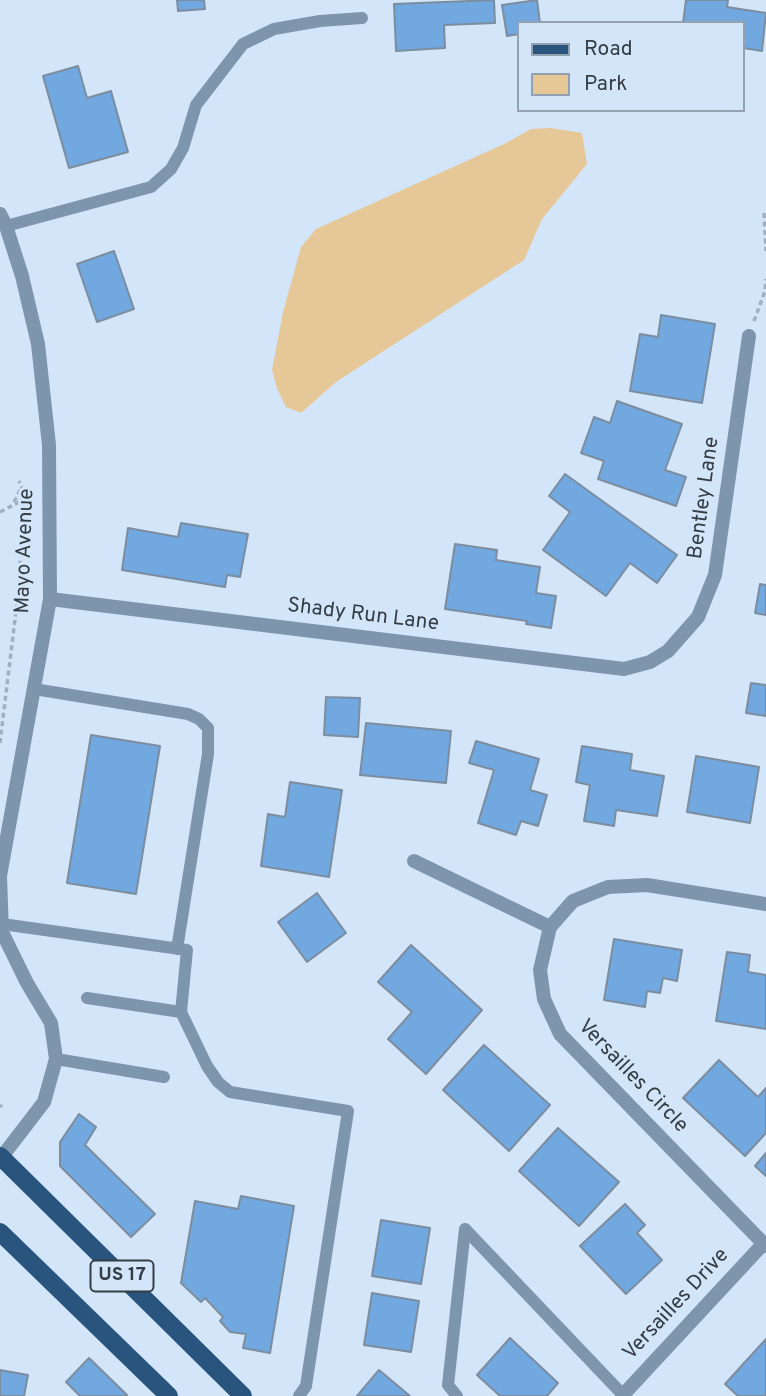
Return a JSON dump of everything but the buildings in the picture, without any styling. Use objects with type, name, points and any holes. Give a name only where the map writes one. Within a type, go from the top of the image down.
[{"type":"main road","name":"US 17","points":[[0,1158],[243,1396]]},
{"type":"main road","name":"US 17","points":[[0,1232],[167,1395]]},
{"type":"street","name":"Mayo Avenue","points":[[0,1158],[44,1102],[57,1059],[51,1023],[27,983],[2,932],[0,876],[50,599],[50,445],[38,344],[22,276],[3,220]]},
{"type":"street","name":"Bentley Lane","points":[[668,651],[698,617],[715,575],[749,336]]},
{"type":"street","name":"Shady Run Lane","points":[[50,599],[624,669],[650,662],[668,651]]},
{"type":"street","points":[[414,861],[550,928]]},
{"type":"street","name":"Versailles Circle","points":[[765,1244],[560,1034],[544,999],[540,970],[550,928],[573,901],[608,887],[647,885],[766,904]]},
{"type":"street","name":"Versailles Drive","points":[[622,1395],[765,1244]]},
{"type":"lane","points":[[3,220],[150,187],[171,169],[183,148],[196,105],[243,44],[274,29],[320,21],[362,18]]},
{"type":"lane","points":[[34,689],[188,715],[199,719],[208,728],[208,754],[177,948]]},
{"type":"lane","points":[[2,924],[187,950],[181,1012],[207,1066],[226,1090],[348,1111],[306,1386],[299,1396]]},
{"type":"lane","points":[[87,998],[181,1012]]},
{"type":"lane","points":[[57,1059],[164,1076]]},
{"type":"lane","points":[[457,1396],[448,1385],[465,1229],[622,1395]]},
{"type":"path","points":[[764,213],[766,251]]},
{"type":"path","points":[[749,336],[765,291],[766,279]]},
{"type":"path","points":[[0,743],[20,578],[20,510],[25,495],[19,481]]},
{"type":"path","points":[[0,512],[14,502],[20,490]]},
{"type":"path","points":[[7,507],[21,501]]},
{"type":"path","points":[[7,507],[13,506],[20,510]]},
{"type":"green space","points":[[551,128],[582,133],[587,164],[542,219],[524,260],[336,382],[301,413],[286,407],[272,370],[283,312],[301,247],[316,229],[504,144],[531,129]]}]
